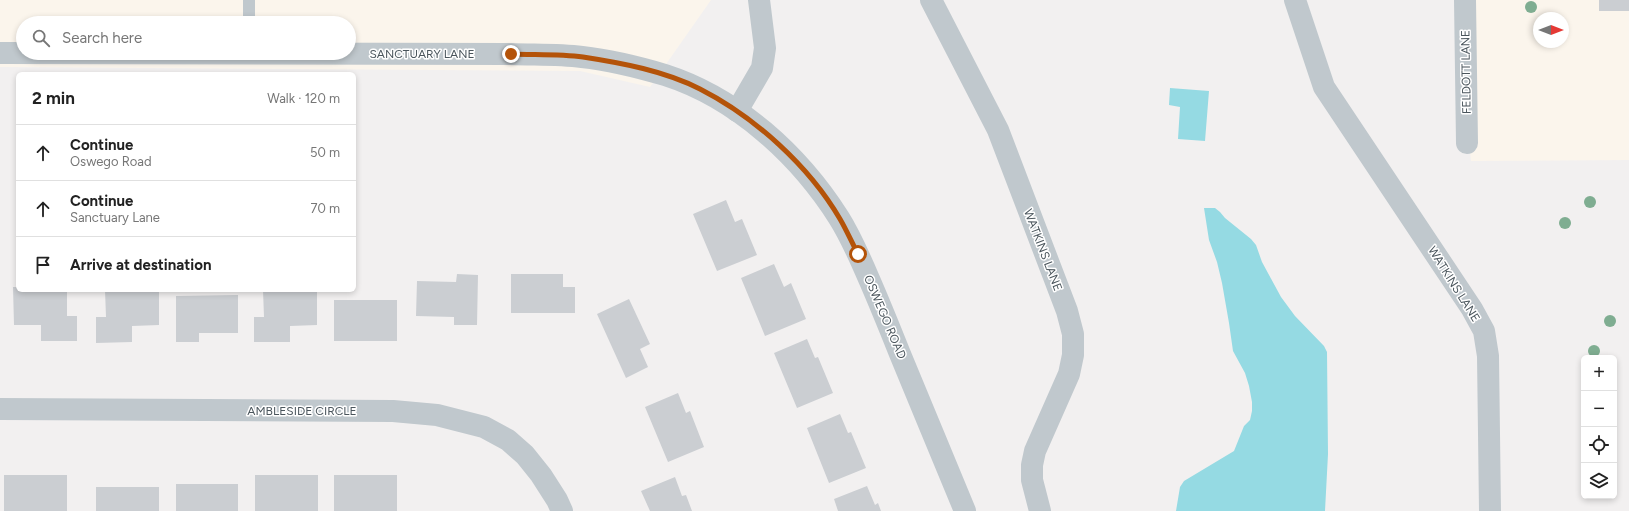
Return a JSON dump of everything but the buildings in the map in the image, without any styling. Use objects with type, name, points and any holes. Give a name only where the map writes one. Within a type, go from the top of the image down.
[{"type":"street","points":[[737,111],[762,68],[766,48],[759,0]]},
{"type":"street","name":"WATKINS LANE","points":[[931,0],[998,130],[1066,311],[1073,334],[1073,355],[1069,374],[1035,451],[1032,465],[1032,480],[1040,511]]},
{"type":"street","name":"WATKINS LANE","points":[[1295,0],[1324,87],[1472,309],[1484,332],[1488,356],[1490,511]]},
{"type":"street","name":"FELDOTT LANE","points":[[1465,0],[1467,143]]},
{"type":"street","name":"SANCTUARY LANE","points":[[0,53],[16,53]]},
{"type":"street","name":"SANCTUARY LANE","points":[[356,53],[511,54],[582,57],[622,64],[665,75],[700,89],[737,111]]},
{"type":"street","name":"OSWEGO ROAD","points":[[737,111],[765,132],[789,154],[816,185],[840,219],[858,254],[882,310],[965,511]]},
{"type":"street","name":"AMBLESIDE CIRCLE","points":[[0,408],[393,412],[437,415],[484,426],[508,440],[525,455],[541,475],[557,500],[562,511]]},
{"type":"lane","points":[[249,0],[249,16]]},
{"type":"shaded area","points":[[0,0],[711,0],[650,87],[580,71],[0,67]]},
{"type":"shaded area","points":[[1465,0],[1629,0],[1629,160],[1471,161],[1467,121]]},
{"type":"water","points":[[1170,88],[1209,91],[1205,141],[1178,139],[1180,107],[1169,105]]},
{"type":"water","points":[[1204,208],[1215,208],[1251,239],[1256,245],[1262,262],[1281,297],[1295,316],[1324,346],[1327,352],[1328,454],[1325,511],[1176,511],[1180,487],[1184,481],[1234,451],[1244,426],[1250,420],[1252,411],[1252,402],[1245,373],[1233,351],[1222,283],[1217,262],[1209,240]]},
{"type":"route","points":[[511,54],[582,57],[622,64],[665,75],[700,89],[737,111],[765,132],[789,154],[816,185],[840,219],[858,254]]}]
